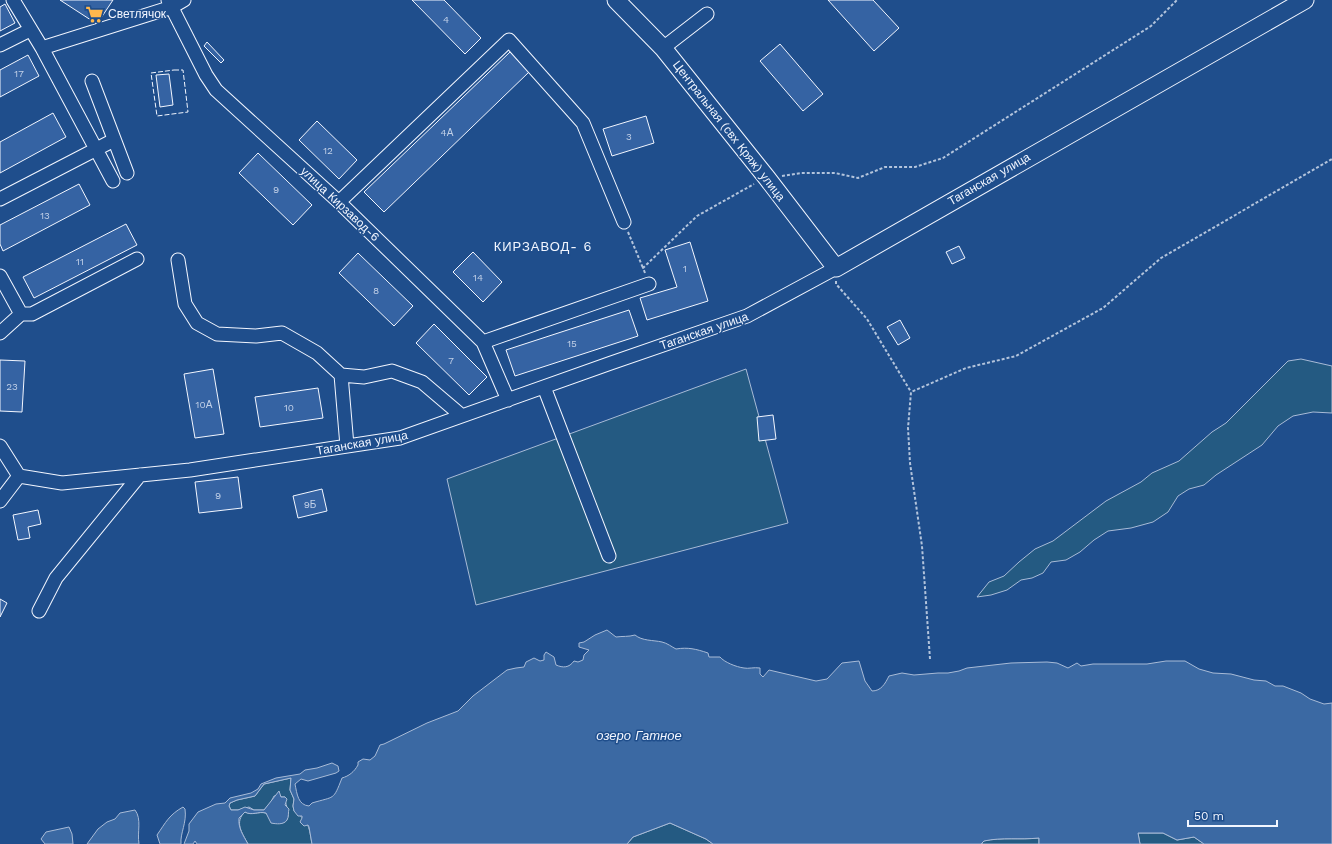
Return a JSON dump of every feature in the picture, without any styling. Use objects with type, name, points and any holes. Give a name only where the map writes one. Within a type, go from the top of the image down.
[{"type":"main road","name":"Центральная (свх Кряж) улица","points":[[616,0],[663,48],[767,178],[836,268]]},
{"type":"main road","name":"Таганская улица","points":[[836,268],[1305,0]]},
{"type":"street","points":[[13,0],[42,48],[113,181]]},
{"type":"street","points":[[42,48],[184,0]]},
{"type":"street","name":"улица Кирзавод-6","points":[[170,4],[206,75],[216,90],[339,202],[483,342],[508,400]]},
{"type":"street","points":[[663,48],[707,14]]},
{"type":"street","points":[[0,45],[30,30]]},
{"type":"street","points":[[339,202],[509,40],[583,123],[624,222]]},
{"type":"street","points":[[92,81],[126,173]]},
{"type":"street","points":[[0,199],[114,140]]},
{"type":"street","points":[[0,333],[20,314],[32,314],[137,259]]},
{"type":"street","points":[[178,260],[185,304],[197,323],[217,334],[256,336],[282,333],[317,353],[341,375],[364,377],[392,371],[422,382],[462,416]]},
{"type":"street","name":"Таганская улица","points":[[18,476],[62,483],[190,470],[400,438],[747,316],[836,268]]},
{"type":"street","points":[[0,276],[20,314]]},
{"type":"street","points":[[483,342],[649,284]]},
{"type":"street","points":[[341,375],[347,446]]},
{"type":"street","points":[[544,387],[609,556]]},
{"type":"street","points":[[0,446],[18,476],[1,498]]},
{"type":"street","points":[[39,611],[56,578],[140,475]]},
{"type":"path","points":[[643,268],[697,216],[767,178],[801,173],[835,173],[858,178],[885,166],[915,167],[942,158],[1151,26],[1178,0]]},
{"type":"path","points":[[911,392],[966,368],[1016,356],[1103,308],[1161,258],[1332,159]]},
{"type":"path","points":[[624,222],[649,284]]},
{"type":"path","points":[[836,268],[836,284],[867,320],[911,392],[908,428],[910,463],[922,546],[930,659]]},
{"type":"shaded area","points":[[1301,359],[1332,366],[1332,413],[1313,412],[1293,416],[1278,426],[1262,445],[1216,475],[1204,485],[1189,489],[1178,496],[1168,512],[1153,522],[1131,528],[1108,531],[1080,552],[1066,560],[1051,562],[1043,573],[1032,578],[1021,580],[1007,590],[991,595],[977,597],[989,582],[1004,576],[1035,549],[1053,541],[1106,501],[1141,482],[1152,473],[1179,461],[1212,432],[1226,423],[1288,361]]},
{"type":"shaded area","points":[[746,369],[788,523],[476,605],[447,479]]},
{"type":"shaded area","points":[[291,778],[290,790],[294,799],[294,811],[306,822],[312,844],[248,844],[240,828],[240,820],[245,812],[250,814],[266,813],[278,822],[284,822],[287,820],[288,816],[285,797],[281,797],[280,795],[274,796],[264,810],[254,810],[249,807],[231,810],[229,806],[230,803],[255,796],[264,784]]},
{"type":"shaded area","points":[[670,823],[706,839],[713,844],[627,844],[633,837]]},
{"type":"shaded area","points":[[1138,833],[1163,833],[1177,840],[1194,837],[1204,844],[1140,844]]},
{"type":"shaded area","points":[[1039,838],[1039,844],[982,844],[983,841],[990,840]]},
{"type":"water","name":"озеро Гатное","points":[[607,630],[616,637],[635,635],[644,639],[668,644],[676,649],[696,649],[708,653],[709,657],[720,657],[737,667],[760,668],[760,674],[763,677],[769,670],[816,681],[827,679],[842,663],[859,661],[865,681],[872,691],[878,690],[889,676],[902,673],[914,675],[948,673],[967,668],[1011,663],[1047,662],[1057,663],[1068,668],[1077,663],[1081,666],[1093,664],[1147,664],[1166,661],[1185,661],[1199,669],[1213,673],[1231,674],[1254,680],[1266,681],[1275,686],[1283,686],[1324,704],[1332,703],[1332,844],[1204,844],[1194,837],[1177,840],[1163,833],[1138,833],[1140,844],[1039,844],[1039,838],[991,840],[984,841],[981,844],[713,844],[706,839],[670,823],[633,837],[627,844],[312,844],[308,825],[304,826],[300,822],[302,816],[298,816],[294,811],[294,799],[290,790],[291,778],[264,784],[255,796],[237,800],[230,803],[229,806],[231,810],[238,810],[245,807],[254,810],[264,810],[279,791],[281,797],[285,797],[287,799],[285,805],[289,809],[288,819],[286,822],[277,824],[271,823],[266,813],[250,814],[245,812],[239,818],[239,825],[248,844],[197,844],[195,841],[193,844],[184,844],[189,831],[189,824],[198,812],[216,804],[225,803],[230,798],[251,793],[258,789],[261,784],[276,778],[300,774],[305,770],[332,763],[338,766],[339,771],[336,773],[308,781],[301,779],[295,784],[296,792],[302,804],[309,806],[312,803],[329,798],[337,791],[342,778],[353,772],[358,765],[358,762],[363,759],[370,760],[375,756],[380,745],[427,723],[458,711],[473,696],[507,670],[524,667],[526,662],[534,658],[540,661],[544,660],[544,655],[546,652],[554,657],[556,665],[561,667],[566,667],[574,661],[578,662],[583,660],[584,655],[589,650],[579,647],[579,643]]},
{"type":"water","points":[[183,807],[185,809],[185,814],[181,844],[160,844],[157,835],[171,816]]},
{"type":"water","points":[[135,810],[139,822],[139,844],[87,844],[98,829],[107,822],[115,819],[120,813]]},
{"type":"water","points":[[69,827],[72,834],[73,844],[45,844],[41,839],[46,832]]},
{"type":"building","points":[[60,0],[113,0],[97,24]]},
{"type":"building","points":[[412,0],[444,0],[481,38],[465,54]]},
{"type":"building","points":[[828,0],[873,0],[899,28],[874,51]]},
{"type":"building","points":[[5,4],[15,23],[0,31],[0,7]]},
{"type":"building","points":[[207,42],[224,60],[221,63],[204,46]]},
{"type":"building","points":[[780,44],[823,94],[803,111],[760,61]]},
{"type":"building","points":[[510,52],[529,72],[384,212],[364,192]]},
{"type":"building","points":[[28,55],[39,76],[0,97],[0,70]]},
{"type":"building","points":[[169,74],[173,105],[160,107],[156,75]]},
{"type":"building","points":[[53,113],[66,137],[0,173],[0,142]]},
{"type":"building","points":[[646,116],[654,143],[612,156],[603,129]]},
{"type":"building","points":[[317,121],[357,160],[339,179],[299,140]]},
{"type":"building","points":[[258,153],[312,205],[293,225],[239,173]]},
{"type":"building","points":[[79,184],[90,205],[3,251],[0,244],[0,225]]},
{"type":"building","points":[[126,224],[137,245],[34,298],[23,277]]},
{"type":"building","points":[[690,242],[708,301],[647,320],[640,298],[677,287],[665,250]]},
{"type":"building","points":[[959,246],[965,258],[952,264],[946,252]]},
{"type":"building","points":[[473,252],[502,282],[483,302],[453,272]]},
{"type":"building","points":[[358,253],[413,306],[394,326],[339,273]]},
{"type":"building","points":[[629,310],[638,336],[515,376],[506,350]]},
{"type":"building","points":[[900,320],[910,338],[898,345],[887,327]]},
{"type":"building","points":[[434,324],[487,377],[469,395],[416,343]]},
{"type":"building","points":[[0,360],[25,361],[22,412],[0,411]]},
{"type":"building","points":[[213,369],[224,434],[195,438],[184,374]]},
{"type":"building","points":[[318,388],[323,418],[260,427],[255,397]]},
{"type":"building","points":[[773,415],[776,439],[759,441],[757,417]]},
{"type":"building","points":[[238,477],[242,508],[199,513],[195,482]]},
{"type":"building","points":[[322,489],[327,511],[298,518],[293,496]]},
{"type":"building","points":[[38,510],[41,524],[28,527],[30,538],[18,540],[13,515]]},
{"type":"building","points":[[0,599],[7,603],[0,617]]},
{"type":"fence","points":[[174,70],[183,70],[188,112],[157,116],[151,73],[174,70]]},
{"type":"place","name":"Светлячок","points":[[95,14]]},
{"type":"district","name":"КИРЗАВОД- 6","points":[[543,246]]}]
